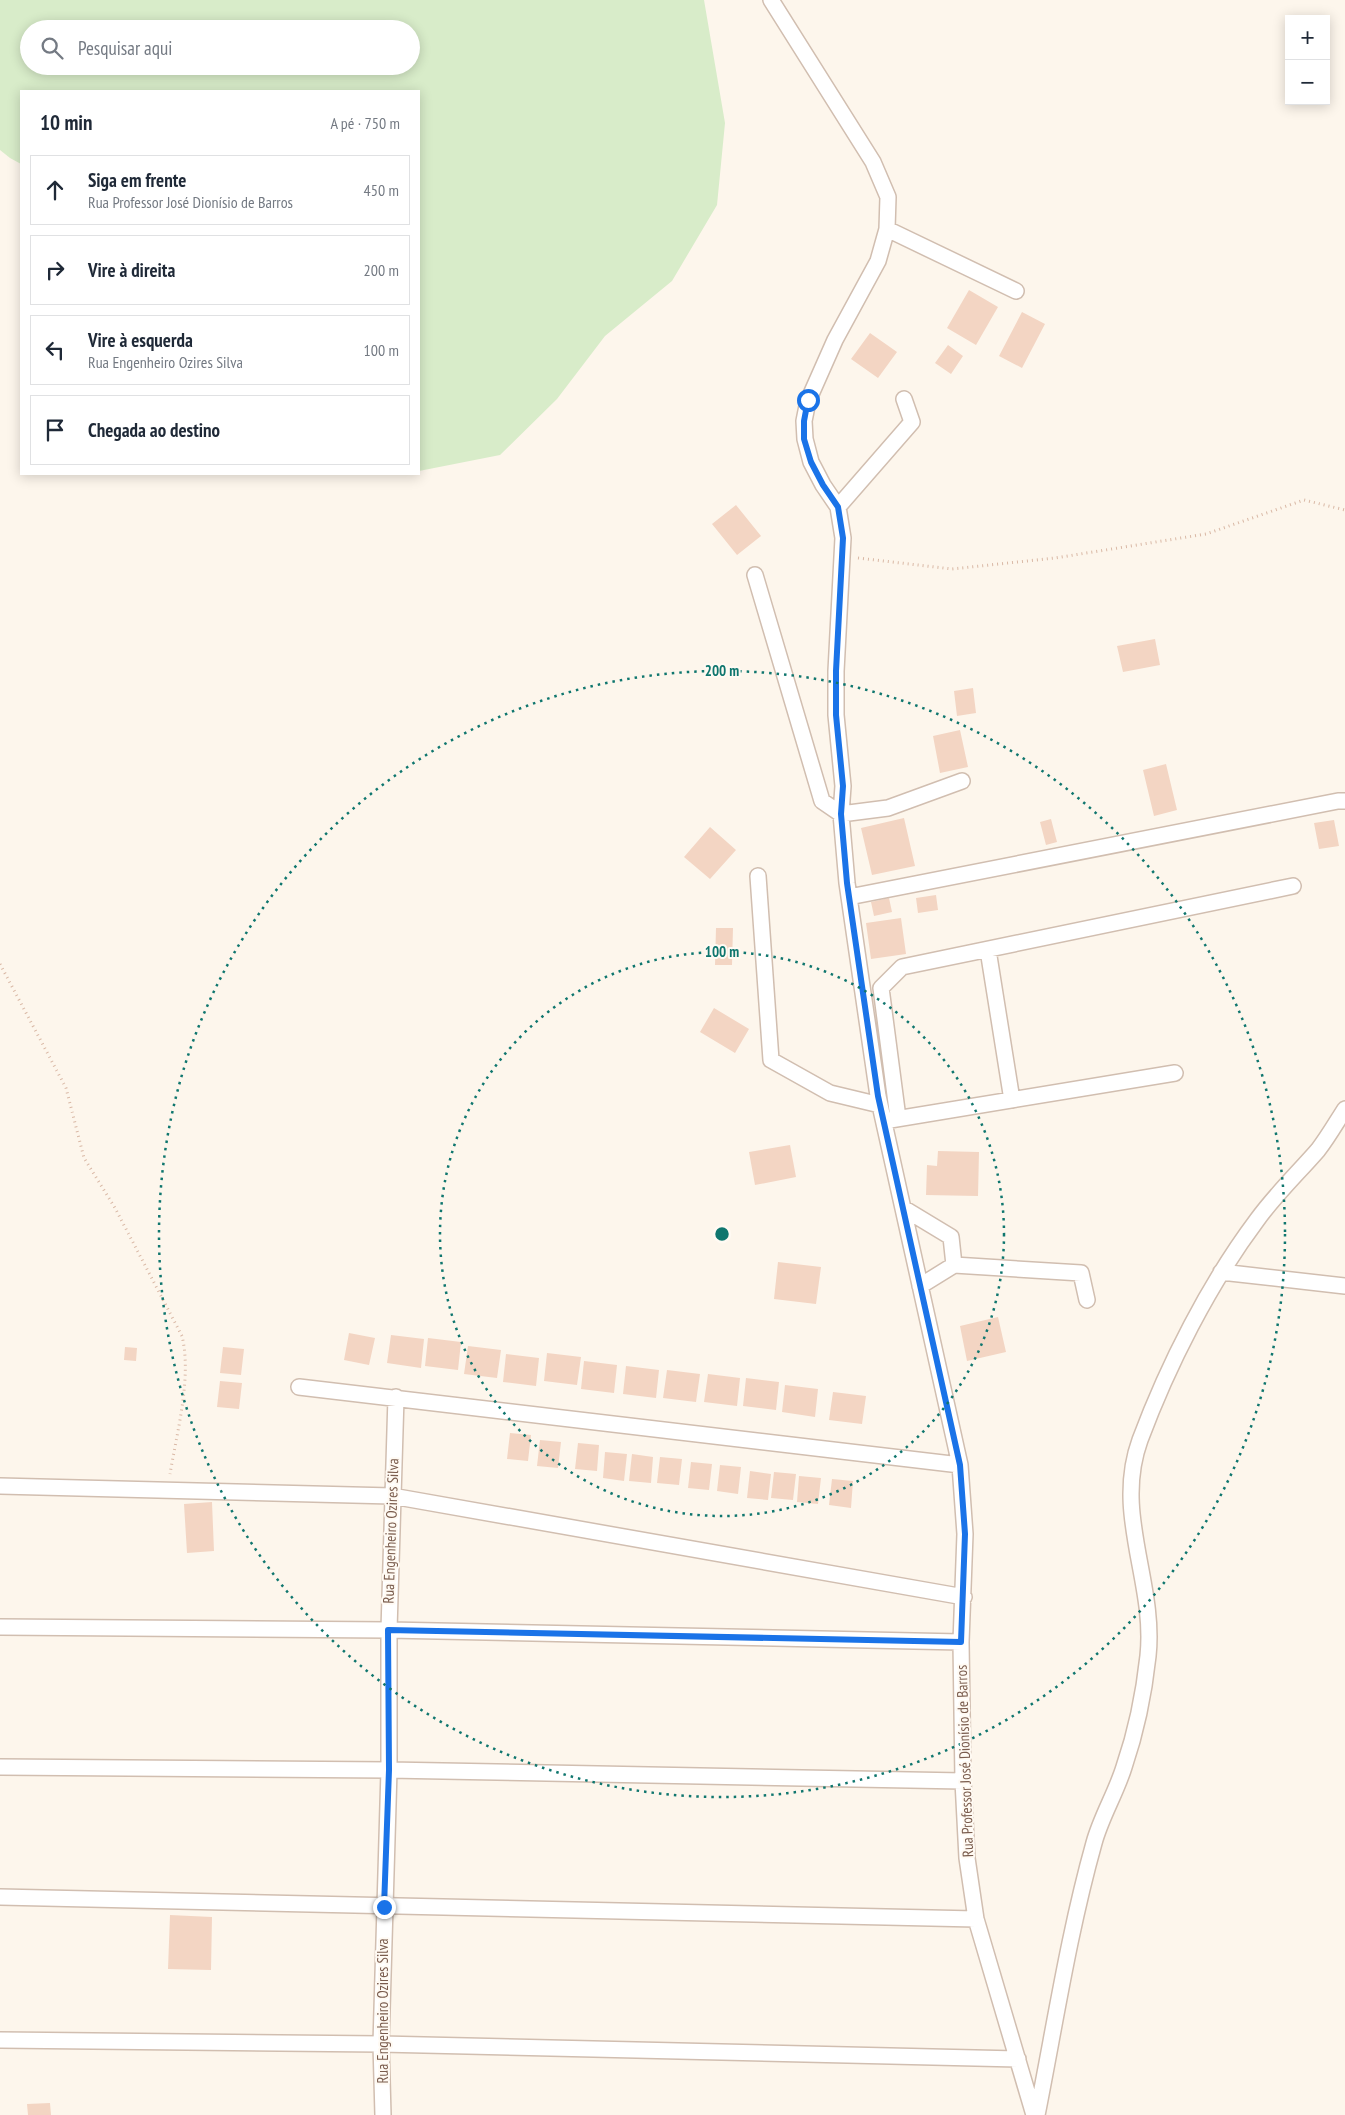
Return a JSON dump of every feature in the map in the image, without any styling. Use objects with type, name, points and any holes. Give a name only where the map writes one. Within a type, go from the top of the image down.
[{"type":"street","name":"Rua Professor José Dionísio de Barros","points":[[772,0],[873,162],[888,197],[887,229],[878,261],[835,340],[808,400],[804,439],[811,462],[823,485],[838,507],[842,530],[836,671],[836,715],[843,786],[841,814],[849,896],[880,1106],[891,1119],[903,1208],[960,1465],[965,1534],[961,1642],[963,1781],[967,1858],[976,1919],[1035,2115]]},
{"type":"street","points":[[887,229],[1016,291]]},
{"type":"street","points":[[838,507],[912,422],[904,398]]},
{"type":"street","points":[[755,575],[822,801],[841,814],[888,808],[962,781]]},
{"type":"street","points":[[849,896],[1345,801]]},
{"type":"street","points":[[758,876],[771,1060],[830,1093],[880,1106]]},
{"type":"street","points":[[1175,1073],[891,1119],[881,988],[902,967],[1293,886]]},
{"type":"street","points":[[988,950],[1012,1100]]},
{"type":"street","points":[[1035,2115],[1080,1897],[1095,1840],[1124,1769],[1138,1717],[1148,1654],[1148,1616],[1131,1515],[1130,1479],[1139,1443],[1167,1373],[1221,1272],[1259,1217],[1320,1147],[1345,1109]]},
{"type":"street","points":[[903,1208],[951,1237],[954,1265]]},
{"type":"street","points":[[920,1286],[954,1265],[1081,1273],[1087,1300]]},
{"type":"street","points":[[1221,1272],[1345,1286]]},
{"type":"street","points":[[299,1387],[960,1465]]},
{"type":"street","name":"Rua Engenheiro Ozires Silva","points":[[383,2115],[380,2044],[389,1770],[388,1630],[396,1397]]},
{"type":"street","points":[[0,1486],[392,1496],[964,1597]]},
{"type":"street","points":[[0,1627],[388,1630],[961,1642]]},
{"type":"street","points":[[0,1767],[389,1770],[963,1781]]},
{"type":"street","points":[[0,1897],[976,1919]]},
{"type":"street","points":[[0,2040],[380,2044],[1018,2059]]},
{"type":"path","points":[[842,556],[952,570],[1055,558],[1206,534],[1304,500],[1345,510]]},
{"type":"path","points":[[0,964],[66,1088],[84,1158],[115,1208],[182,1336],[186,1350],[186,1370],[168,1490]]},
{"type":"green space","points":[[0,0],[704,0],[725,123],[717,205],[672,281],[605,336],[557,399],[500,455],[420,471],[420,90],[20,90],[20,163],[0,150]]},
{"type":"building","points":[[969,290],[998,307],[976,345],[947,328]]},
{"type":"building","points":[[1022,312],[1045,324],[1022,368],[999,356]]},
{"type":"building","points":[[870,333],[897,352],[878,378],[851,359]]},
{"type":"building","points":[[948,345],[963,356],[951,374],[935,363]]},
{"type":"building","points":[[736,505],[761,536],[737,555],[712,524]]},
{"type":"building","points":[[1155,639],[1160,665],[1123,672],[1117,646]]},
{"type":"building","points":[[973,688],[976,713],[957,716],[954,691]]},
{"type":"building","points":[[960,730],[968,767],[940,773],[933,736]]},
{"type":"building","points":[[1166,764],[1177,810],[1154,816],[1143,770]]},
{"type":"building","points":[[904,818],[915,866],[872,875],[861,828]]},
{"type":"building","points":[[1051,819],[1057,842],[1046,845],[1040,822]]},
{"type":"building","points":[[1334,820],[1339,846],[1319,849],[1314,823]]},
{"type":"building","points":[[710,827],[736,850],[710,879],[684,857]]},
{"type":"building","points":[[936,895],[938,910],[918,913],[916,898]]},
{"type":"building","points":[[889,898],[892,912],[874,916],[871,902]]},
{"type":"building","points":[[901,918],[906,954],[871,959],[866,923]]},
{"type":"building","points":[[716,928],[733,928],[732,965],[715,965]]},
{"type":"building","points":[[714,1008],[749,1029],[735,1053],[700,1032]]},
{"type":"building","points":[[790,1145],[796,1177],[755,1185],[749,1152]]},
{"type":"building","points":[[938,1151],[979,1152],[978,1196],[926,1195],[927,1165],[937,1166]]},
{"type":"building","points":[[778,1262],[821,1267],[816,1304],[774,1299]]},
{"type":"building","points":[[998,1317],[1006,1352],[967,1361],[960,1326]]},
{"type":"building","points":[[349,1333],[375,1338],[369,1365],[344,1360]]},
{"type":"building","points":[[391,1335],[424,1339],[421,1368],[387,1363]]},
{"type":"building","points":[[428,1338],[461,1342],[458,1370],[425,1366]]},
{"type":"building","points":[[468,1346],[501,1350],[497,1378],[464,1374]]},
{"type":"building","points":[[125,1347],[137,1348],[136,1361],[124,1360]]},
{"type":"building","points":[[223,1347],[244,1349],[241,1375],[220,1373]]},
{"type":"building","points":[[547,1353],[581,1357],[577,1385],[544,1381]]},
{"type":"building","points":[[506,1354],[539,1358],[536,1386],[503,1382]]},
{"type":"building","points":[[584,1361],[617,1365],[614,1393],[581,1389]]},
{"type":"building","points":[[626,1366],[659,1370],[656,1398],[623,1394]]},
{"type":"building","points":[[667,1370],[700,1374],[696,1402],[663,1398]]},
{"type":"building","points":[[708,1374],[740,1378],[737,1406],[704,1402]]},
{"type":"building","points":[[746,1378],[779,1382],[776,1410],[743,1406]]},
{"type":"building","points":[[220,1381],[242,1383],[239,1409],[217,1407]]},
{"type":"building","points":[[785,1385],[818,1389],[815,1417],[782,1412]]},
{"type":"building","points":[[833,1392],[866,1396],[862,1424],[829,1420]]},
{"type":"building","points":[[510,1433],[531,1435],[528,1461],[507,1459]]},
{"type":"building","points":[[540,1440],[561,1442],[558,1468],[537,1466]]},
{"type":"building","points":[[578,1443],[599,1445],[597,1471],[575,1469]]},
{"type":"building","points":[[605,1452],[627,1454],[624,1481],[603,1478]]},
{"type":"building","points":[[632,1454],[653,1457],[651,1483],[629,1481]]},
{"type":"building","points":[[660,1457],[682,1459],[679,1485],[657,1483]]},
{"type":"building","points":[[691,1462],[712,1464],[709,1490],[688,1488]]},
{"type":"building","points":[[720,1465],[741,1467],[738,1494],[717,1491]]},
{"type":"building","points":[[750,1471],[771,1474],[768,1500],[747,1498]]},
{"type":"building","points":[[774,1472],[796,1474],[793,1500],[771,1498]]},
{"type":"building","points":[[799,1476],[821,1478],[818,1504],[797,1502]]},
{"type":"building","points":[[832,1479],[853,1481],[851,1508],[829,1505]]},
{"type":"building","points":[[212,1502],[214,1551],[187,1553],[184,1504]]},
{"type":"building","points":[[170,1915],[212,1917],[211,1970],[168,1969]]},
{"type":"building","points":[[50,2103],[51,2115],[28,2115],[27,2104]]},
{"type":"route","points":[[384,1907],[389,1770],[388,1630],[961,1642],[965,1534],[960,1465],[878,1096],[847,883],[841,814],[843,786],[836,715],[836,671],[843,538],[838,507],[823,485],[811,462],[804,439],[804,421],[808,400]]}]
